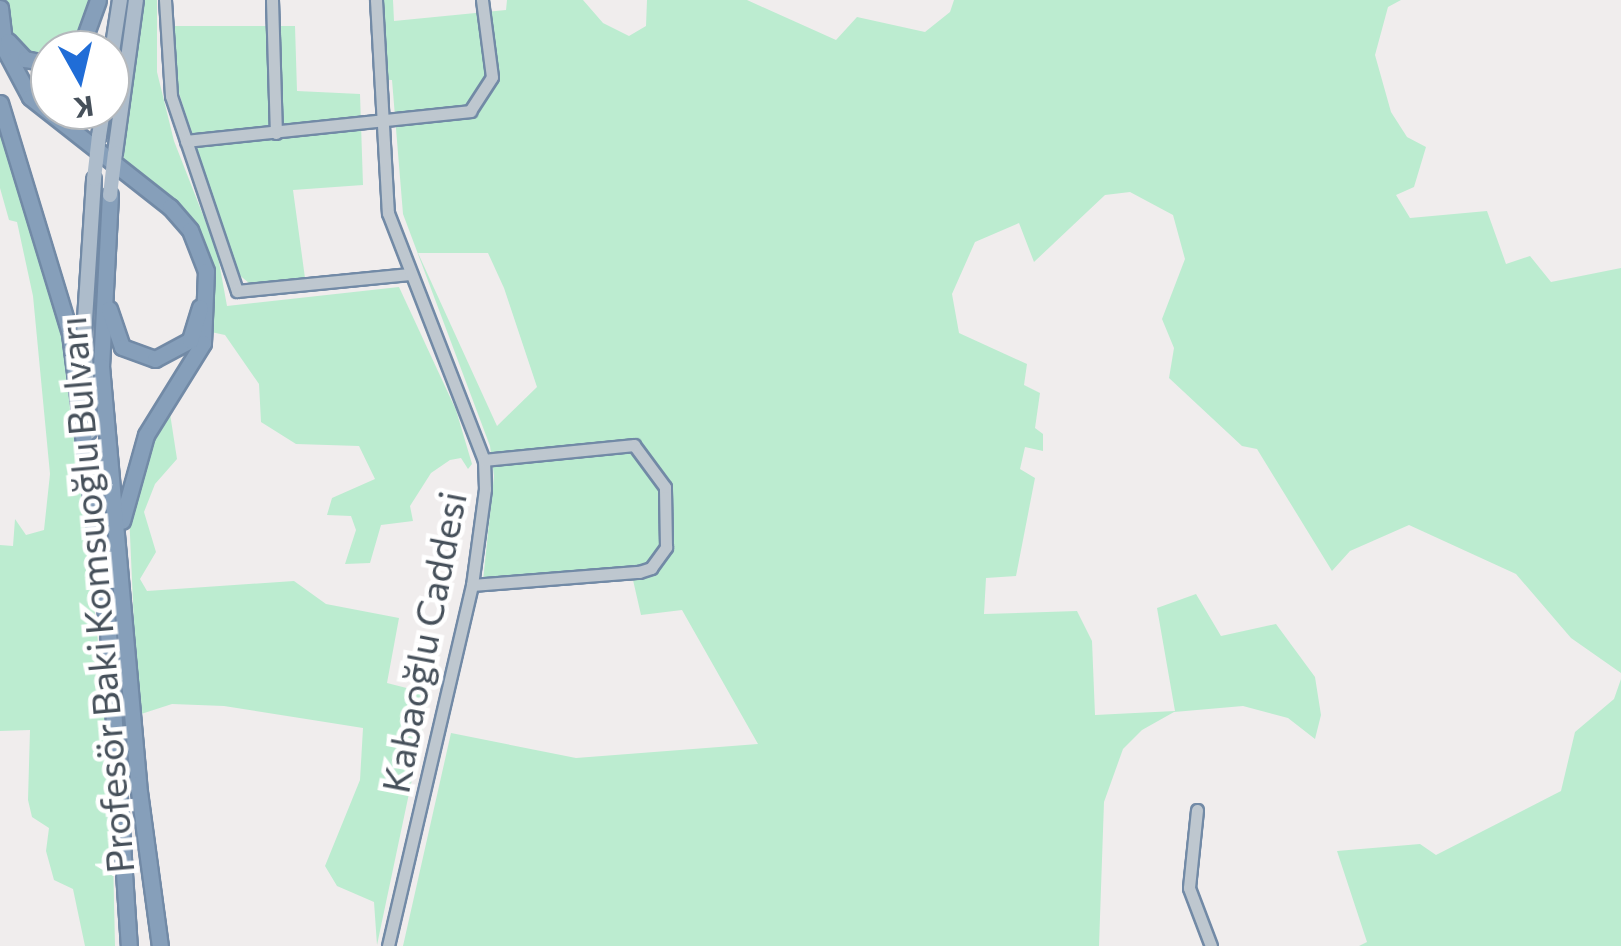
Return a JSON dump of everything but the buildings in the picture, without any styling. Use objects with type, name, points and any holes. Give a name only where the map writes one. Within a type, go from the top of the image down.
[{"type":"highway","points":[[87,30],[98,0]]},
{"type":"highway","points":[[0,10],[13,50],[30,56]]},
{"type":"highway","points":[[0,10],[7,56],[30,97],[170,207],[190,230],[206,271],[202,343],[146,434],[124,498],[124,623]]},
{"type":"highway","points":[[0,65],[38,120],[150,202],[181,236],[194,263],[200,304],[194,332],[172,355],[136,356],[113,333],[110,196]]},
{"type":"highway","points":[[0,104],[63,296],[94,504]]},
{"type":"highway","name":"Profesör Baki Komsuoğlu Bulvarı","points":[[110,196],[101,366],[124,623],[160,946]]},
{"type":"highway","name":"Profesör Baki Komsuoğlu Bulvarı","points":[[94,504],[129,946]]},
{"type":"main road","points":[[115,30],[120,0]]},
{"type":"main road","name":"Profesör Baki Komsuoğlu Bulvarı","points":[[110,196],[136,0]]},
{"type":"main road","name":"Profesör Baki Komsuoğlu Bulvarı","points":[[94,504],[84,334],[100,130]]},
{"type":"street","points":[[165,0],[166,62],[186,141],[236,291],[409,274]]},
{"type":"street","points":[[272,0],[276,133]]},
{"type":"street","name":"Kabaoğlu Caddesi","points":[[376,0],[388,213],[484,460],[472,585],[388,946]]},
{"type":"street","points":[[186,141],[382,124],[470,111],[484,98],[492,78],[482,0]]},
{"type":"street","points":[[472,585],[639,572],[651,568],[666,548],[665,487],[634,445],[484,460]]},
{"type":"street","points":[[1197,810],[1189,888],[1210,946]]},
{"type":"green space","points":[[6,0],[89,0],[80,30],[30,30],[30,54],[13,41]]},
{"type":"green space","points":[[143,0],[157,0],[157,72],[174,141],[217,251],[227,306],[399,287],[456,410],[472,464],[468,469],[461,458],[450,460],[431,473],[410,506],[413,521],[381,525],[370,563],[345,564],[356,530],[351,516],[327,515],[332,498],[375,479],[359,446],[296,444],[261,422],[259,384],[225,335],[211,332],[207,255],[176,204],[123,162],[130,130]]},
{"type":"green space","points":[[379,0],[393,0],[394,21],[506,10],[507,0],[583,0],[603,23],[629,36],[646,26],[647,0],[747,0],[836,40],[857,17],[925,32],[950,12],[954,0],[1401,0],[1388,7],[1375,55],[1391,112],[1407,137],[1426,147],[1414,187],[1396,195],[1410,218],[1487,211],[1506,264],[1530,256],[1551,282],[1621,268],[1621,673],[1571,638],[1516,574],[1409,525],[1350,551],[1332,571],[1257,449],[1242,446],[1169,378],[1174,348],[1162,319],[1185,259],[1173,215],[1130,192],[1105,195],[1034,262],[1019,223],[975,242],[952,294],[959,333],[1027,364],[1024,385],[1040,393],[1035,428],[1043,434],[1043,451],[1025,447],[1020,469],[1035,478],[1016,576],[986,578],[984,614],[1077,611],[1092,641],[1095,715],[1175,711],[1157,608],[1196,594],[1221,636],[1276,624],[1315,677],[1321,715],[1315,739],[1288,718],[1243,706],[1174,712],[1142,730],[1123,749],[1104,802],[1099,946],[403,946],[451,733],[576,758],[758,744],[682,610],[641,615],[633,580],[482,590],[494,476],[490,446],[403,214],[392,80],[373,79]],"holes":[[[418,253],[488,253],[504,288],[537,387],[497,426]]]},
{"type":"green space","points":[[170,26],[295,26],[297,91],[360,94],[363,185],[293,190],[305,278],[249,283],[238,274],[176,84]]},
{"type":"green space","points":[[0,125],[50,276],[68,359],[111,765],[115,946],[85,946],[73,889],[54,880],[46,851],[49,828],[32,817],[28,800],[30,730],[0,731],[0,545],[13,546],[15,519],[26,535],[44,530],[50,474],[33,296],[17,222],[9,220],[0,188]]},
{"type":"green space","points":[[169,407],[177,459],[155,484],[144,512],[156,552],[140,579],[147,591],[294,581],[326,604],[399,618],[387,683],[430,694],[377,945],[374,902],[337,886],[325,866],[360,780],[363,728],[224,706],[172,704],[138,715],[129,513],[150,439]]},
{"type":"green space","points":[[1621,679],[1621,946],[1359,946],[1367,942],[1337,851],[1420,844],[1436,855],[1561,791],[1575,732],[1614,699]]}]
